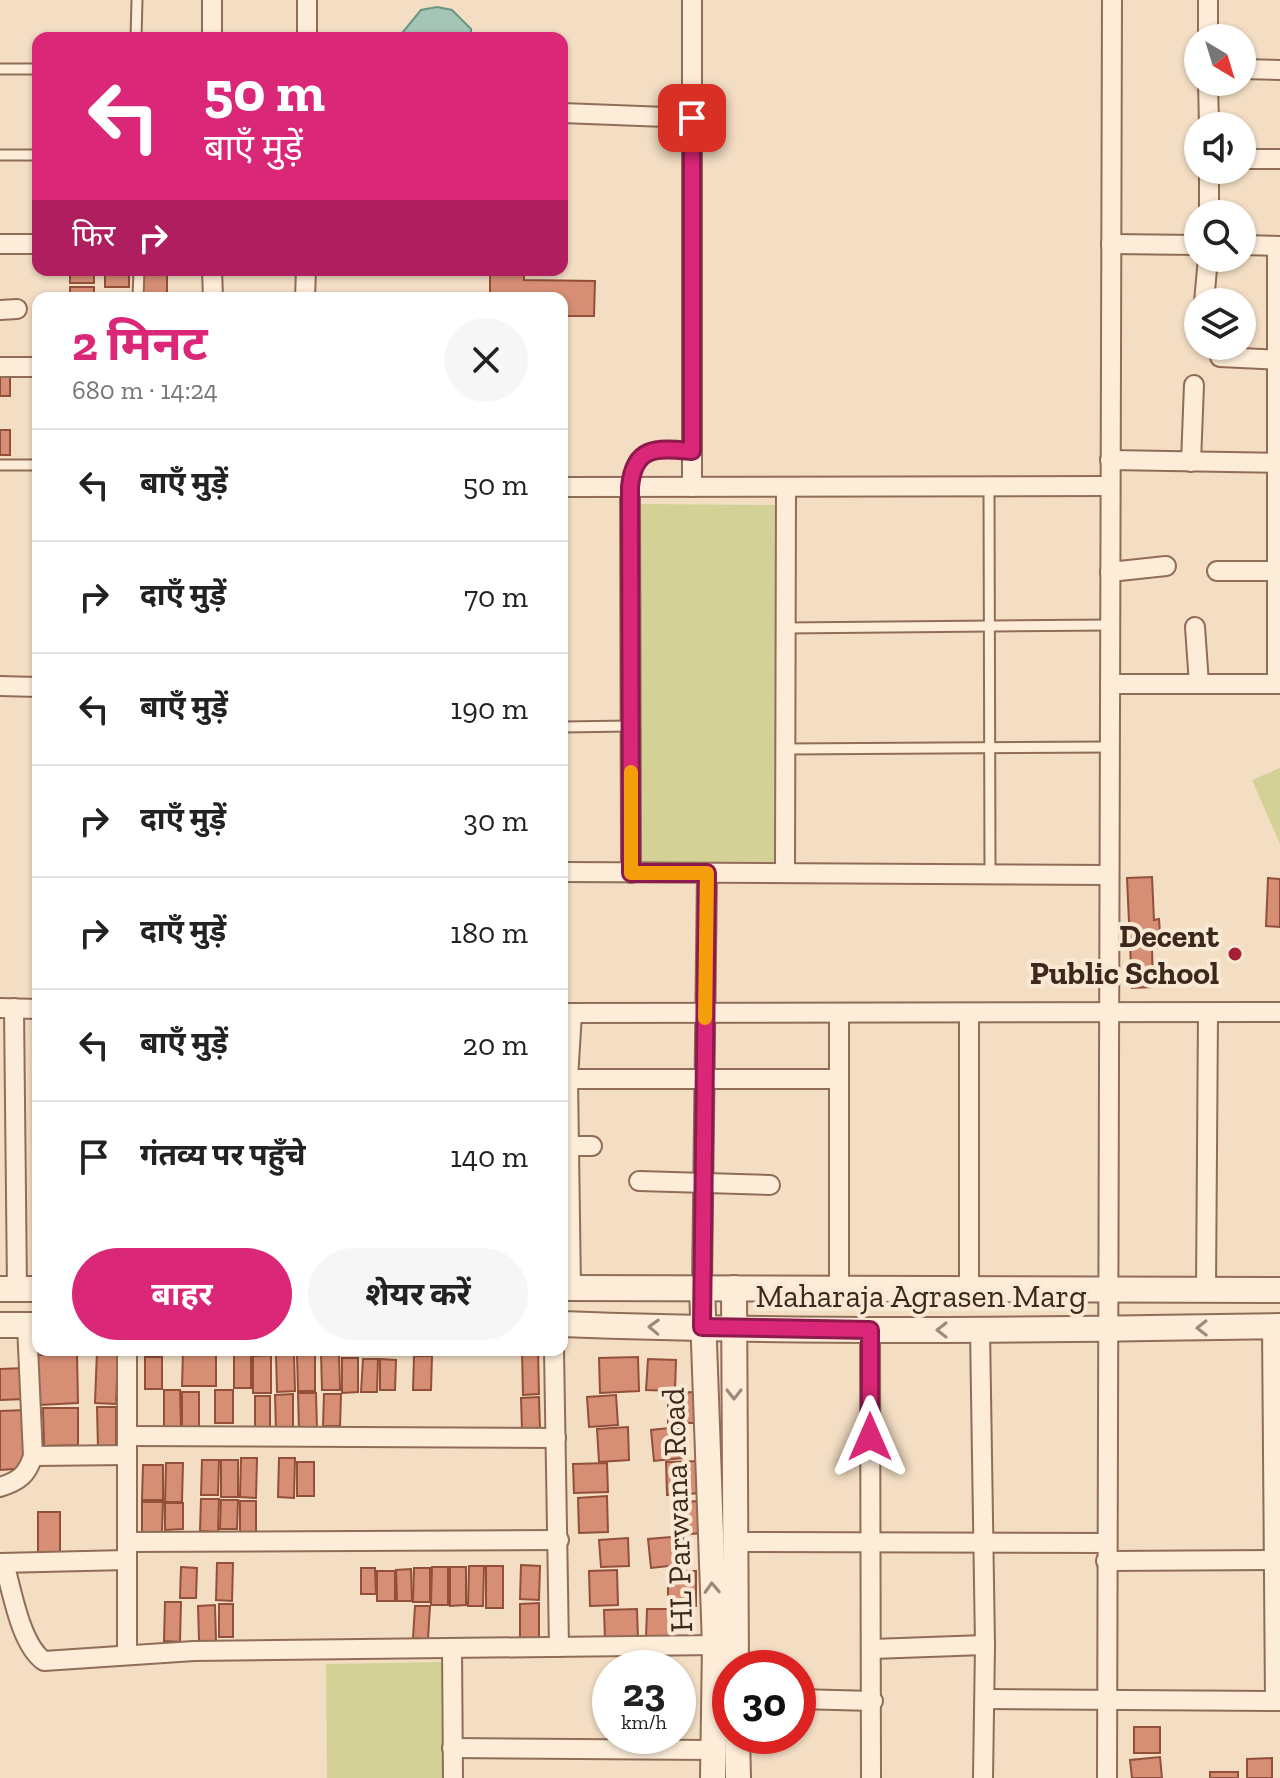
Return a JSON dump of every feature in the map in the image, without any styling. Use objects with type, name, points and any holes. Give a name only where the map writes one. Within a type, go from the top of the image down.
[{"type":"street","points":[[212,0],[212,32]]},
{"type":"street","points":[[307,0],[307,32]]},
{"type":"street","points":[[692,0],[692,487]]},
{"type":"street","points":[[1107,1778],[1112,0]]},
{"type":"street","points":[[1208,0],[1208,24]]},
{"type":"street","points":[[1256,69],[1280,70]]},
{"type":"street","points":[[568,113],[692,118]]},
{"type":"street","points":[[1256,159],[1280,159]]},
{"type":"street","points":[[0,244],[32,244]]},
{"type":"street","points":[[1111,244],[1184,245]]},
{"type":"street","points":[[1110,684],[1278,684],[1278,246],[1256,245]]},
{"type":"street","points":[[1256,359],[1278,360]]},
{"type":"street","points":[[0,367],[32,367]]},
{"type":"street","points":[[1191,462],[1194,385]]},
{"type":"street","points":[[1110,460],[1278,463]]},
{"type":"street","points":[[568,487],[1110,486]]},
{"type":"street","points":[[630,487],[631,873]]},
{"type":"street","points":[[785,873],[786,487]]},
{"type":"street","points":[[1110,572],[1166,566]]},
{"type":"street","points":[[1217,571],[1278,571]]},
{"type":"street","points":[[1195,627],[1199,684]]},
{"type":"street","points":[[0,686],[32,687]]},
{"type":"street","points":[[568,872],[1109,875]]},
{"type":"street","points":[[702,1288],[707,873]]},
{"type":"street","points":[[18,1289],[7,1008],[32,1009]]},
{"type":"street","points":[[568,1013],[1280,1012]]},
{"type":"street","points":[[839,1013],[839,1289]]},
{"type":"street","points":[[969,1013],[969,1289]]},
{"type":"street","points":[[1206,1289],[1208,1013]]},
{"type":"street","points":[[568,1079],[838,1079]]},
{"type":"street","points":[[568,1146],[592,1146]]},
{"type":"street","points":[[568,1167],[573,1218],[568,1276]]},
{"type":"street","points":[[639,1181],[770,1185]]},
{"type":"street","name":"Maharaja Agrasen Marg","points":[[568,1288],[1280,1290]]},
{"type":"street","name":"HL Parwana Road","points":[[702,1288],[715,1650]]},
{"type":"street","name":"HL Parwana Road","points":[[734,1288],[736,1650]]},
{"type":"street","name":"Maharaja Agrasen Marg","points":[[568,1324],[870,1330],[1276,1326]]},
{"type":"street","points":[[0,1325],[32,1325]]},
{"type":"street","points":[[985,1699],[1278,1701],[1276,1326]]},
{"type":"street","points":[[870,1330],[871,1778]]},
{"type":"street","points":[[980,1330],[985,1645],[983,1778]]},
{"type":"street","points":[[0,1487],[20,1480],[28,1471],[33,1456],[33,1356]]},
{"type":"street","points":[[127,1356],[127,1655]]},
{"type":"street","points":[[554,1356],[559,1647]]},
{"type":"street","points":[[33,1456],[127,1445],[556,1438]]},
{"type":"street","points":[[559,1540],[127,1551],[2,1563],[27,1639],[35,1654],[44,1661],[194,1651],[715,1645]]},
{"type":"street","points":[[735,1542],[982,1544],[1275,1560]]},
{"type":"street","points":[[872,1649],[985,1645]]},
{"type":"street","points":[[452,1648],[453,1778]]},
{"type":"street","points":[[816,1699],[873,1701]]},
{"type":"street","points":[[452,1748],[712,1750]]},
{"type":"street","name":"HL Parwana Road","points":[[712,1754],[713,1778]]},
{"type":"street","points":[[737,1754],[738,1778]]},
{"type":"lane","points":[[136,32],[137,0]]},
{"type":"lane","points":[[0,69],[32,69]]},
{"type":"lane","points":[[0,155],[32,155]]},
{"type":"lane","points":[[630,487],[634,465],[646,453],[666,449],[692,451]]},
{"type":"lane","points":[[0,465],[32,465]]},
{"type":"lane","points":[[989,486],[990,874]]},
{"type":"lane","points":[[786,628],[1110,625]]},
{"type":"lane","points":[[568,727],[630,726]]},
{"type":"lane","points":[[785,749],[1110,747]]},
{"type":"shaded area","points":[[437,7],[452,10],[471,32],[403,32],[421,10]]},
{"type":"shaded area","points":[[641,504],[777,505],[774,863],[637,862]]},
{"type":"shaded area","points":[[1280,768],[1280,844],[1252,780]]},
{"type":"shaded area","points":[[441,1662],[442,1778],[327,1778],[326,1664]]},
{"type":"building","points":[[70,276],[94,276],[94,283],[70,283]]},
{"type":"building","points":[[105,276],[129,276],[129,287],[105,287]]},
{"type":"building","points":[[143,276],[167,276],[167,292],[143,292]]},
{"type":"building","points":[[490,276],[595,281],[594,316],[568,316],[568,292],[490,292]]},
{"type":"building","points":[[70,287],[94,287],[94,292],[70,292]]},
{"type":"building","points":[[0,371],[10,371],[10,396],[0,396]]},
{"type":"building","points":[[0,430],[10,430],[10,455],[0,455]]},
{"type":"building","points":[[1152,877],[1154,920],[1159,919],[1161,947],[1152,948],[1153,987],[1132,988],[1127,878]]},
{"type":"building","points":[[1268,878],[1280,879],[1280,927],[1266,926]]},
{"type":"building","points":[[37,1356],[77,1356],[78,1403],[39,1405]]},
{"type":"building","points":[[97,1356],[118,1356],[116,1404],[95,1403]]},
{"type":"building","points":[[183,1356],[216,1356],[216,1386],[182,1386]]},
{"type":"building","points":[[234,1356],[251,1356],[251,1388],[234,1388]]},
{"type":"building","points":[[253,1356],[271,1356],[271,1393],[253,1393]]},
{"type":"building","points":[[276,1356],[294,1356],[295,1391],[277,1392]]},
{"type":"building","points":[[297,1356],[315,1356],[315,1391],[298,1391]]},
{"type":"building","points":[[321,1356],[339,1356],[340,1390],[322,1390]]},
{"type":"building","points":[[414,1356],[432,1356],[431,1390],[413,1390]]},
{"type":"building","points":[[522,1356],[538,1356],[539,1394],[523,1395]]},
{"type":"building","points":[[145,1357],[162,1357],[162,1389],[145,1389]]},
{"type":"building","points":[[638,1357],[639,1391],[600,1393],[599,1358]]},
{"type":"building","points":[[342,1358],[358,1358],[358,1392],[342,1393]]},
{"type":"building","points":[[363,1359],[378,1359],[377,1392],[361,1392]]},
{"type":"building","points":[[380,1359],[396,1360],[395,1390],[380,1390]]},
{"type":"building","points":[[648,1359],[676,1360],[675,1391],[646,1390]]},
{"type":"building","points":[[24,1368],[25,1399],[0,1400],[0,1369]]},
{"type":"building","points":[[164,1390],[180,1390],[181,1428],[164,1429]]},
{"type":"building","points":[[215,1390],[233,1390],[233,1423],[215,1423]]},
{"type":"building","points":[[182,1392],[199,1392],[199,1427],[182,1427]]},
{"type":"building","points":[[696,1392],[696,1423],[668,1423],[668,1393]]},
{"type":"building","points":[[298,1393],[316,1393],[317,1430],[299,1431]]},
{"type":"building","points":[[293,1394],[293,1431],[276,1432],[275,1395]]},
{"type":"building","points":[[324,1394],[341,1394],[340,1426],[323,1426]]},
{"type":"building","points":[[616,1395],[618,1425],[589,1427],[587,1397]]},
{"type":"building","points":[[255,1396],[270,1396],[270,1430],[255,1430]]},
{"type":"building","points":[[539,1397],[540,1430],[522,1430],[521,1398]]},
{"type":"building","points":[[97,1407],[116,1407],[116,1448],[98,1448]]},
{"type":"building","points":[[43,1408],[78,1408],[78,1445],[44,1446]]},
{"type":"building","points":[[25,1410],[28,1468],[0,1470],[0,1411]]},
{"type":"building","points":[[628,1427],[629,1460],[599,1462],[597,1429]]},
{"type":"building","points":[[679,1427],[682,1458],[654,1461],[651,1430]]},
{"type":"building","points":[[241,1458],[257,1458],[256,1498],[240,1497]]},
{"type":"building","points":[[279,1458],[295,1458],[294,1498],[278,1497]]},
{"type":"building","points":[[202,1460],[219,1460],[218,1495],[201,1495]]},
{"type":"building","points":[[221,1460],[238,1460],[238,1497],[221,1497]]},
{"type":"building","points":[[702,1461],[703,1493],[667,1495],[666,1462]]},
{"type":"building","points":[[297,1462],[314,1462],[314,1496],[297,1496]]},
{"type":"building","points":[[166,1463],[183,1463],[182,1502],[165,1502]]},
{"type":"building","points":[[607,1463],[608,1492],[574,1493],[573,1464]]},
{"type":"building","points":[[143,1465],[163,1465],[163,1500],[142,1500]]},
{"type":"building","points":[[607,1496],[608,1532],[579,1533],[578,1498]]},
{"type":"building","points":[[201,1499],[219,1499],[218,1532],[200,1531]]},
{"type":"building","points":[[221,1500],[238,1500],[237,1529],[220,1529]]},
{"type":"building","points":[[240,1501],[256,1501],[256,1532],[240,1532]]},
{"type":"building","points":[[701,1501],[703,1533],[675,1535],[674,1502]]},
{"type":"building","points":[[142,1502],[163,1502],[162,1533],[142,1533]]},
{"type":"building","points":[[165,1503],[183,1503],[183,1529],[165,1530]]},
{"type":"building","points":[[38,1512],[60,1512],[60,1555],[38,1556]]},
{"type":"building","points":[[683,1536],[686,1564],[651,1568],[648,1539]]},
{"type":"building","points":[[628,1538],[629,1566],[601,1567],[599,1540]]},
{"type":"building","points":[[217,1563],[233,1563],[232,1601],[216,1600]]},
{"type":"building","points":[[521,1565],[540,1566],[539,1600],[520,1599]]},
{"type":"building","points":[[469,1566],[484,1566],[483,1606],[468,1606]]},
{"type":"building","points":[[486,1566],[503,1566],[503,1608],[486,1608]]},
{"type":"building","points":[[181,1567],[197,1568],[196,1598],[180,1598]]},
{"type":"building","points":[[432,1567],[448,1567],[448,1605],[431,1605]]},
{"type":"building","points":[[450,1567],[466,1567],[466,1605],[450,1606]]},
{"type":"building","points":[[361,1568],[375,1568],[376,1594],[361,1594]]},
{"type":"building","points":[[414,1568],[430,1568],[430,1602],[413,1602]]},
{"type":"building","points":[[411,1569],[412,1601],[397,1601],[396,1570]]},
{"type":"building","points":[[617,1570],[618,1605],[590,1606],[589,1571]]},
{"type":"building","points":[[377,1571],[395,1571],[395,1601],[377,1601]]},
{"type":"building","points":[[668,1571],[696,1571],[696,1606],[668,1606]]},
{"type":"building","points":[[165,1602],[181,1602],[180,1642],[164,1641]]},
{"type":"building","points":[[539,1603],[539,1638],[520,1638],[520,1604]]},
{"type":"building","points":[[219,1604],[233,1604],[233,1637],[219,1637]]},
{"type":"building","points":[[215,1605],[216,1641],[199,1641],[198,1606]]},
{"type":"building","points":[[415,1606],[430,1606],[428,1639],[413,1638]]},
{"type":"building","points":[[637,1609],[638,1639],[605,1640],[604,1610]]},
{"type":"building","points":[[647,1609],[675,1609],[674,1638],[646,1637]]},
{"type":"building","points":[[1134,1727],[1160,1727],[1160,1753],[1134,1753]]},
{"type":"building","points":[[1160,1757],[1162,1778],[1132,1778],[1130,1760]]},
{"type":"building","points":[[1272,1758],[1272,1778],[1247,1778],[1247,1759]]},
{"type":"building","points":[[1210,1772],[1238,1772],[1238,1778],[1210,1778]]},
{"type":"slow traffic","points":[[631,772],[631,873],[707,873],[705,1018]]},
{"type":"place","name":"Decent Public School","points":[[1235,954]]},
{"type":"route","points":[[692,118],[692,451],[666,449],[646,453],[634,465],[631,474],[631,873],[707,873],[702,1327],[870,1330],[870,1437]]}]
